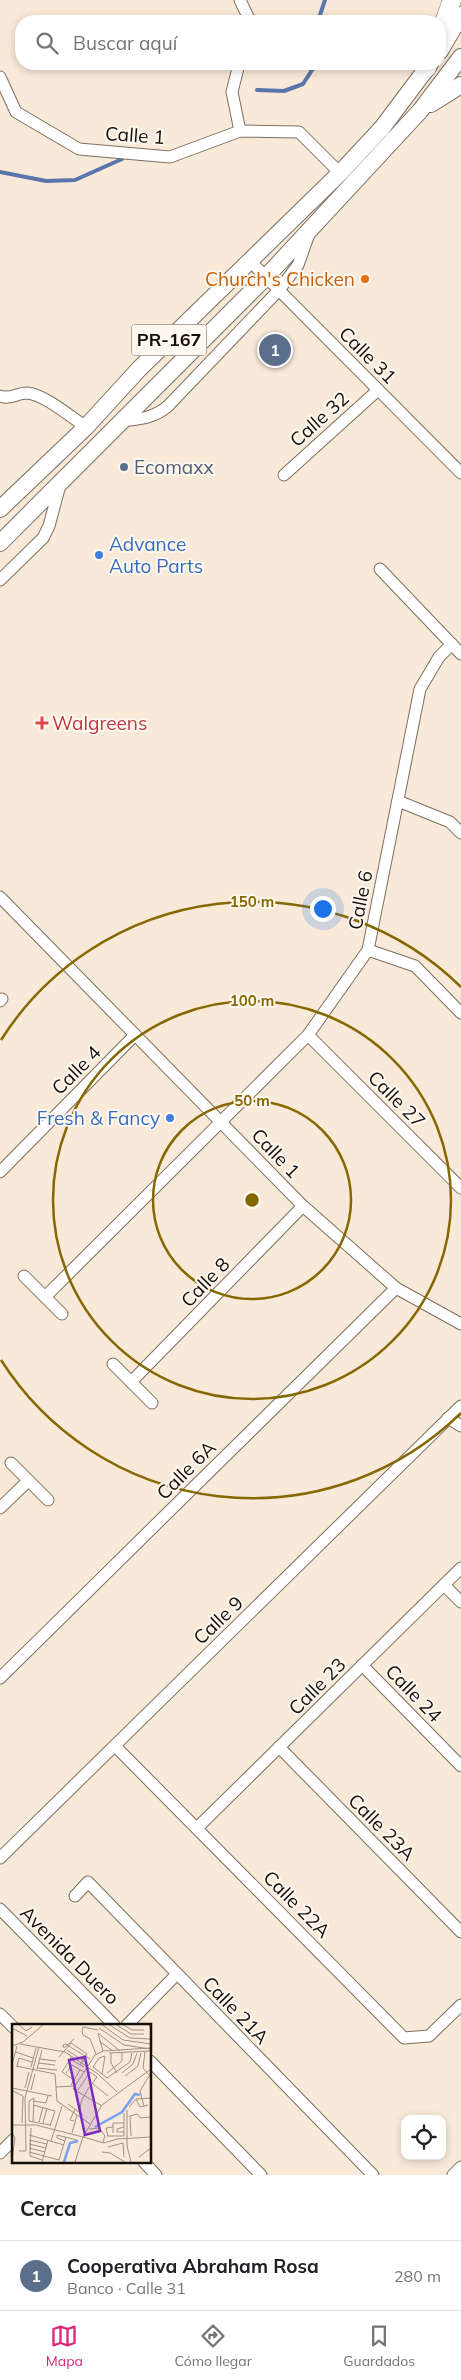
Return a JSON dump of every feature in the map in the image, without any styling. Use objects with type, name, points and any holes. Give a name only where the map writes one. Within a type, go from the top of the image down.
[{"type":"highway","points":[[446,16],[452,0]]},
{"type":"main road","points":[[446,41],[461,15]]},
{"type":"main road","name":"PR-167","points":[[0,543],[266,277],[420,110],[461,57]]},
{"type":"main road","name":"PR-167","points":[[0,509],[86,427],[139,369],[340,173],[382,128],[424,70]]},
{"type":"main road","points":[[420,110],[461,85]]},
{"type":"street","points":[[240,0],[247,15]]},
{"type":"street","points":[[238,70],[232,92],[240,131]]},
{"type":"street","name":"Calle 1","points":[[0,77],[16,112],[79,149],[170,157],[240,131],[299,132],[340,173]]},
{"type":"street","points":[[122,421],[148,418],[158,414],[168,406],[278,290],[298,265],[311,227]]},
{"type":"street","name":"Calle 31","points":[[250,261],[461,473]]},
{"type":"street","name":"Calle 32","points":[[284,475],[378,390]]},
{"type":"street","points":[[0,396],[6,398],[28,393],[47,401],[86,427]]},
{"type":"street","points":[[0,580],[42,538],[49,526],[60,483]]},
{"type":"street","points":[[380,569],[461,654]]},
{"type":"street","name":"Calle 6","points":[[220,1121],[308,1035],[368,950],[420,690],[439,657],[452,644]]},
{"type":"street","points":[[398,801],[450,822],[461,832]]},
{"type":"street","name":"Calle 1","points":[[0,897],[303,1206],[396,1288],[461,1324]]},
{"type":"street","points":[[368,950],[415,966],[461,1013]]},
{"type":"street","name":"Calle 4","points":[[0,1172],[135,1035]]},
{"type":"street","name":"Calle 27","points":[[308,1035],[461,1188]]},
{"type":"street","points":[[45,1297],[220,1121]]},
{"type":"street","name":"Calle 8","points":[[131,1382],[303,1206]]},
{"type":"street","points":[[24,1276],[62,1314]]},
{"type":"street","name":"Calle 6A","points":[[0,1678],[396,1288]]},
{"type":"street","points":[[113,1364],[152,1403]]},
{"type":"street","name":"Calle 9","points":[[0,1858],[461,1406]]},
{"type":"street","points":[[448,1418],[461,1426]]},
{"type":"street","points":[[11,1463],[48,1500]]},
{"type":"street","points":[[0,1508],[28,1480]]},
{"type":"street","name":"Calle 23","points":[[197,1828],[461,1568]]},
{"type":"street","points":[[444,1585],[461,1602]]},
{"type":"street","name":"Calle 24","points":[[362,1665],[461,1766]]},
{"type":"street","name":"Calle 22A","points":[[115,1746],[404,2038],[429,2036],[461,2005]]},
{"type":"street","name":"Calle 23A","points":[[279,1747],[461,1932]]},
{"type":"street","name":"Calle 21A","points":[[75,1896],[88,1882],[373,2175]]},
{"type":"street","name":"Avenida Duero","points":[[0,1909],[113,2024]]},
{"type":"street","points":[[128,2024],[177,1974]]},
{"type":"street","points":[[0,2014],[12,2026]]},
{"type":"street","points":[[151,2062],[262,2175]]},
{"type":"street","points":[[0,2153],[12,2141]]},
{"type":"street","points":[[144,2162],[156,2175]]},
{"type":"street","points":[[453,2175],[461,2167]]},
{"type":"waterway","points":[[320,15],[325,0]]},
{"type":"waterway","points":[[257,90],[284,91],[303,84],[312,70]]},
{"type":"waterway","points":[[0,172],[46,181],[75,180],[122,159]]},
{"type":"place","name":"Church's Chicken","points":[[365,279]]},
{"type":"place","name":"Cooperativa Abraham Rosa","points":[[275,350]]},
{"type":"place","name":"Ecomaxx","points":[[124,467]]},
{"type":"place","name":"Advance Auto Parts","points":[[99,555]]},
{"type":"place","name":"Walgreens","points":[[42,723]]},
{"type":"place","name":"Fresh & Fancy","points":[[170,1118]]}]
